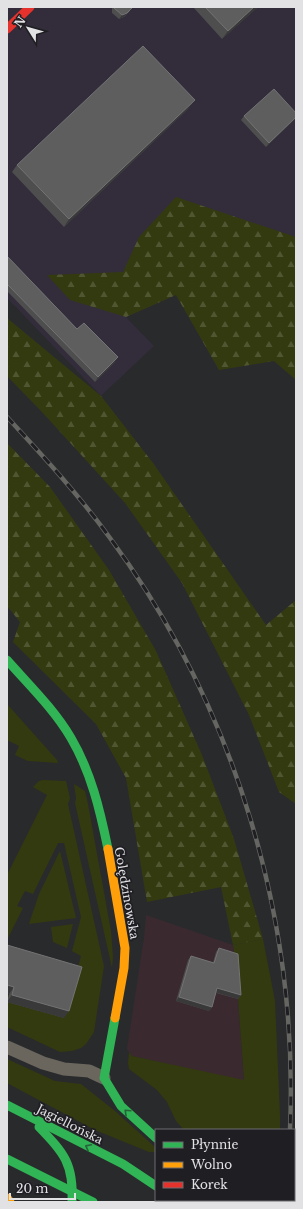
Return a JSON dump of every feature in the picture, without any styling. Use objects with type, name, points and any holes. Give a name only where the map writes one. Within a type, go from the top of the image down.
[{"type":"street","points":[[7,29],[30,7]]},
{"type":"street","name":"Golędzinowska","points":[[7,660],[51,710],[64,728],[88,772],[97,798],[124,935],[125,953],[122,980],[104,1078]]},
{"type":"street","points":[[104,1078],[121,1106],[155,1137]]},
{"type":"street","name":"Jagiellońska","points":[[7,1105],[123,1164],[155,1185]]},
{"type":"street","points":[[27,1115],[57,1145],[68,1164],[73,1192],[72,1202]]},
{"type":"street","points":[[7,1159],[93,1202]]},
{"type":"street","name":"Jagiellońska","points":[[123,1164],[155,1174]]},
{"type":"street","points":[[7,1198],[10,1202]]},
{"type":"lane","points":[[7,1047],[43,1063],[64,1069],[89,1071],[104,1078]]},
{"type":"shaded area","points":[[7,7],[296,7],[296,241],[126,317],[154,346],[101,396],[7,298]]},
{"type":"shaded area","points":[[146,915],[233,945],[244,1081],[132,1056],[127,1049],[144,938]]},
{"type":"green space","points":[[176,197],[296,237],[296,380],[274,361],[219,370],[176,295],[126,317],[70,300],[47,275],[123,272],[139,237]]},
{"type":"green space","points":[[7,318],[101,396],[153,463],[266,625],[296,600],[296,804],[279,792],[249,715],[182,583],[125,503],[7,376]]},
{"type":"green space","points":[[7,443],[50,487],[109,570],[156,651],[202,755],[234,839],[263,939],[233,945],[221,887],[147,902],[126,778],[96,724],[13,642],[20,622],[7,606]]},
{"type":"green space","points":[[7,704],[57,760],[58,763],[28,761],[15,755],[19,746],[7,740]]},
{"type":"green space","points":[[39,781],[66,781],[70,798],[68,804],[104,966],[94,1032],[86,1044],[81,1048],[72,1051],[60,1052],[7,1027],[7,994],[9,995],[8,1002],[64,1018],[81,956],[72,951],[81,917],[64,843],[58,843],[33,894],[25,891],[17,906],[23,908],[8,938],[7,937],[7,875],[47,795],[33,787]]},
{"type":"green space","points":[[74,784],[85,791],[88,804],[111,931],[113,957],[112,968],[75,803],[76,798]]},
{"type":"green space","points":[[60,851],[76,918],[29,924],[39,894]]},
{"type":"green space","points":[[73,924],[67,948],[53,942],[51,927]]},
{"type":"green space","points":[[263,939],[275,1001],[280,1129],[183,1129],[176,1121],[167,1102],[157,1090],[129,1069],[129,1052],[132,1056],[244,1080],[233,945]]},
{"type":"green space","points":[[7,1059],[55,1081],[81,1084],[115,1111],[155,1147],[155,1152],[149,1152],[95,1130],[7,1083]]},
{"type":"building","points":[[114,7],[132,8],[127,13],[122,15]]},
{"type":"building","points":[[205,7],[254,7],[228,31]]},
{"type":"building","points":[[143,46],[195,100],[69,219],[17,165]]},
{"type":"building","points":[[274,89],[296,113],[296,117],[269,143],[244,116]]},
{"type":"building","points":[[7,256],[77,329],[84,323],[118,357],[98,377],[7,284]]},
{"type":"building","points":[[7,945],[82,967],[69,1011],[12,995],[14,987],[7,985]]},
{"type":"building","points":[[219,948],[238,954],[241,995],[217,988],[212,1007],[179,997],[191,956],[214,963]]},
{"type":"railway","points":[[7,417],[86,506],[110,538],[154,603],[192,672],[224,744],[250,819],[270,895],[283,973],[290,1051],[290,1129]]},
{"type":"railway","points":[[295,1177],[296,1172]]},
{"type":"traffic: fast","points":[[7,660],[57,717],[78,751],[94,792],[108,849]]},
{"type":"traffic: fast","points":[[115,1018],[104,1078],[121,1106],[155,1137]]},
{"type":"traffic: fast","points":[[7,1105],[123,1164],[155,1185]]},
{"type":"traffic: fast","points":[[39,1127],[55,1144],[66,1160],[71,1178],[72,1202]]},
{"type":"traffic: fast","points":[[7,1159],[93,1202]]},
{"type":"traffic: slow","points":[[108,849],[125,948],[124,968],[115,1018]]},
{"type":"traffic: slow","points":[[7,1198],[10,1202]]},
{"type":"traffic: jam","points":[[7,29],[30,7]]}]
